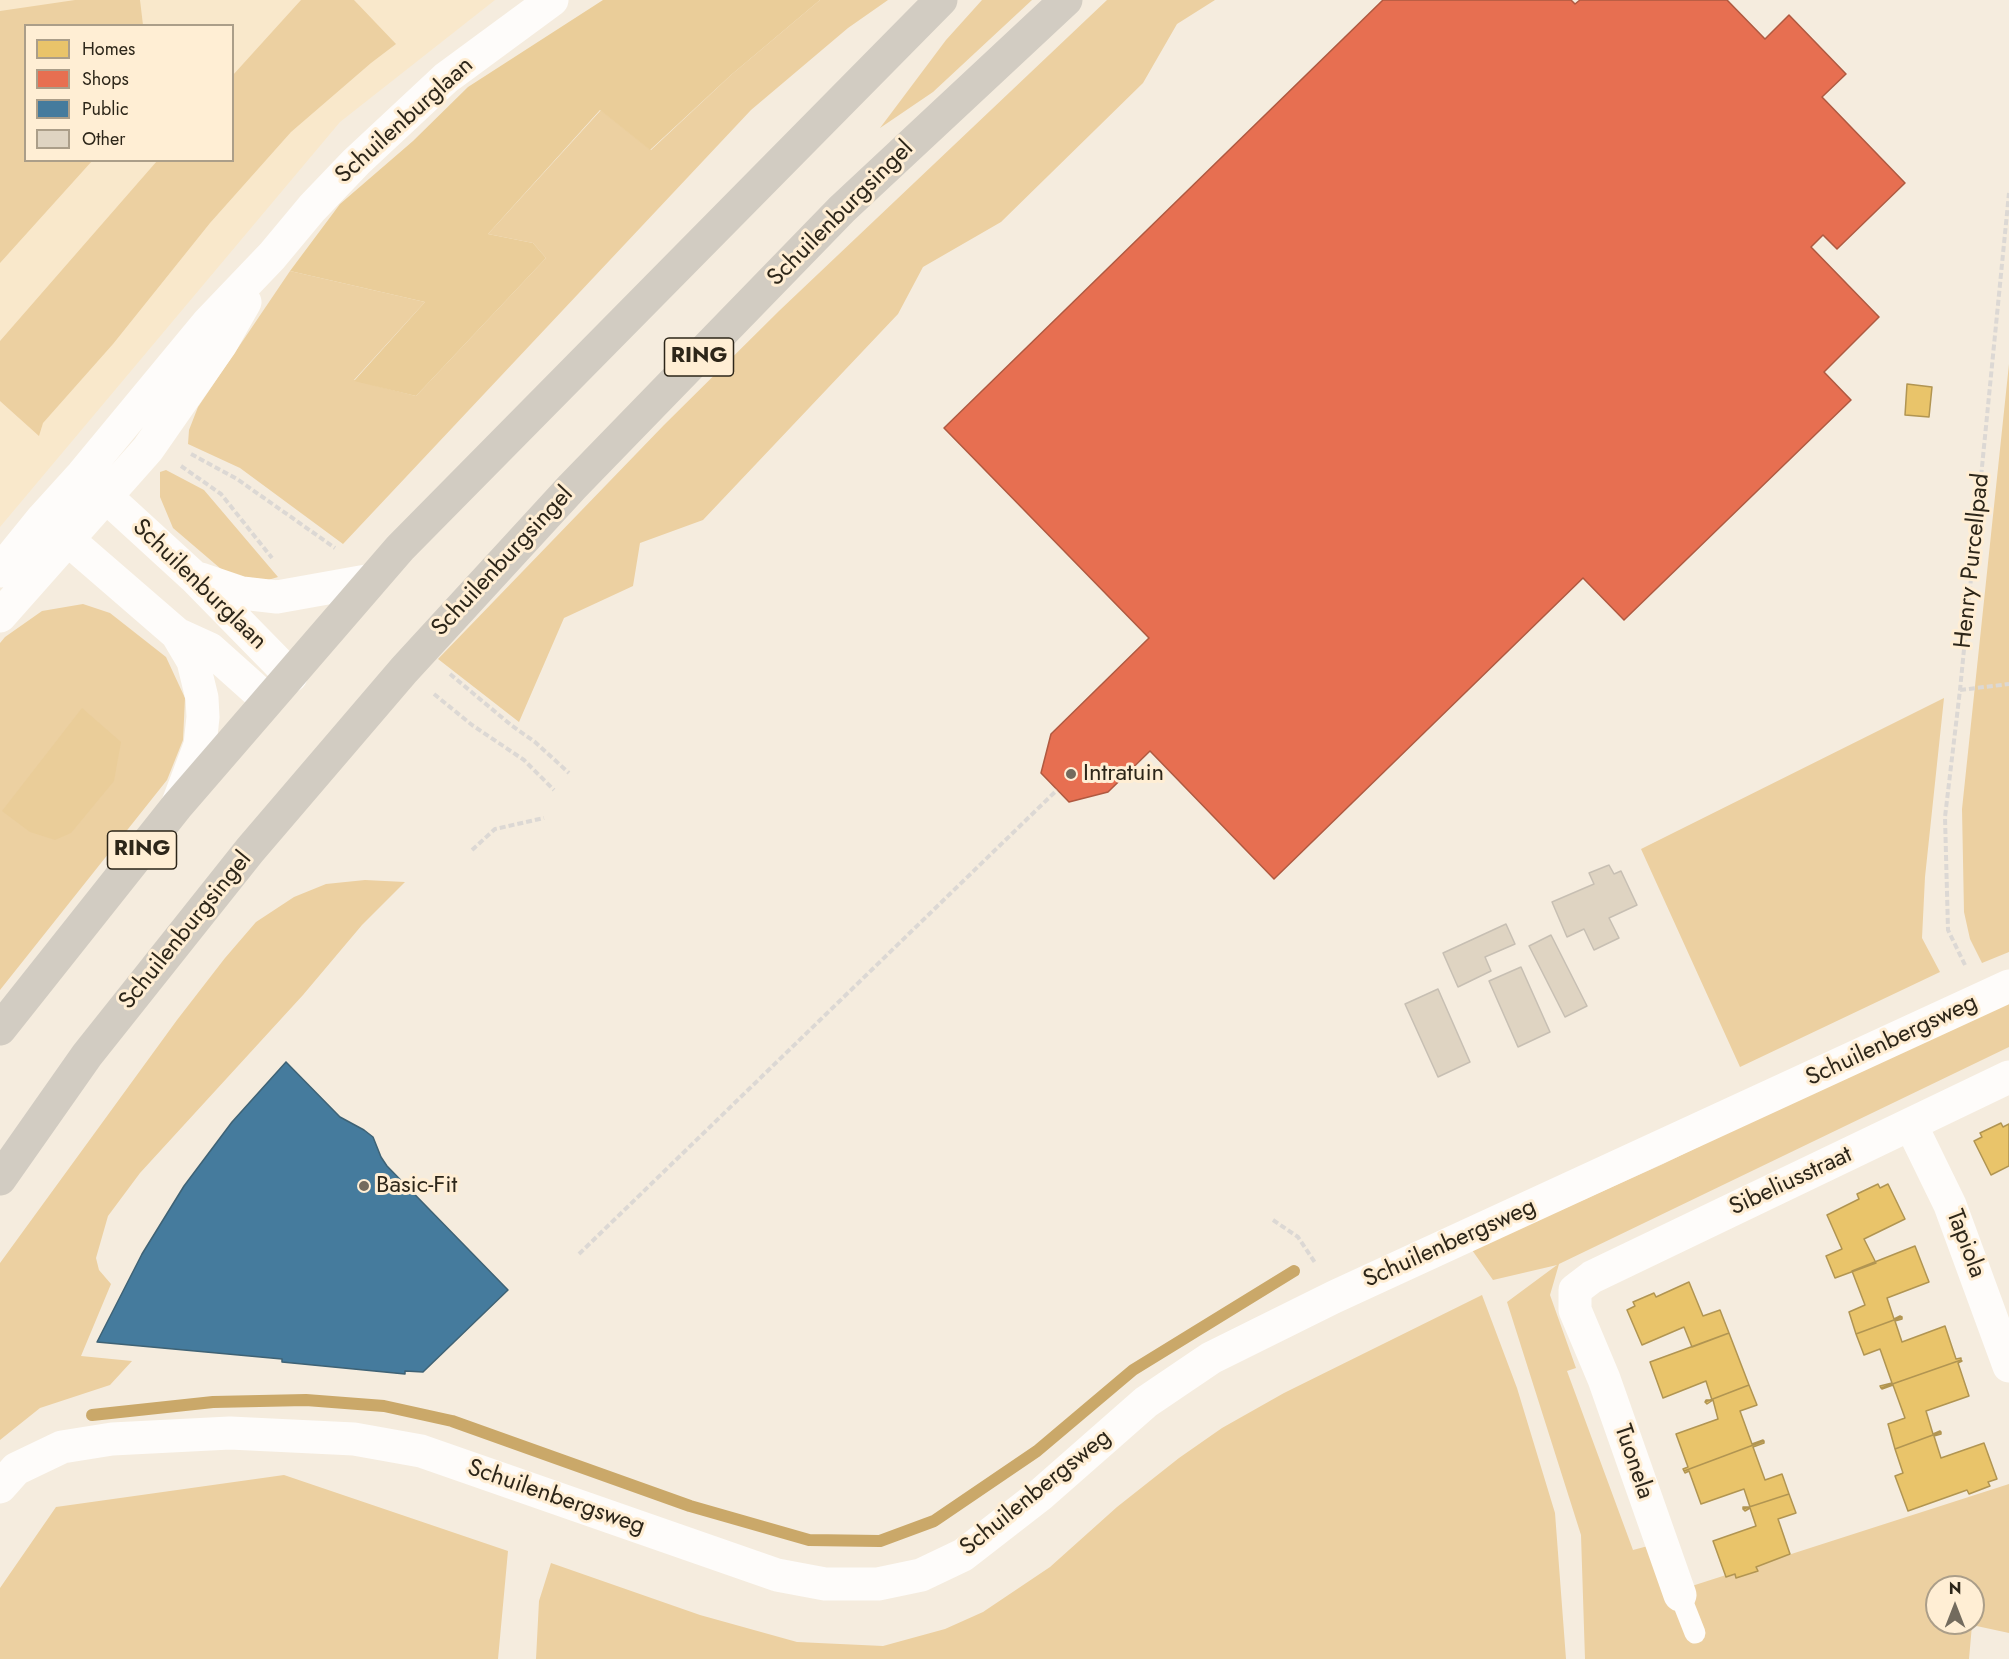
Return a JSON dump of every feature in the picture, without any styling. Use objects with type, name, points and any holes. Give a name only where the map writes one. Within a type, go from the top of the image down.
[{"type":"main road","name":"RING","points":[[0,1029],[177,806],[400,548],[942,0]]},
{"type":"main road","name":"Schuilenburgsingel","points":[[0,1179],[87,1055],[250,850],[404,670],[572,487],[842,209],[1066,0]]},
{"type":"street","name":"Schuilenburglaan","points":[[0,616],[55,529],[94,485],[207,324],[272,256],[312,208],[446,78],[552,0]]},
{"type":"street","name":"Schuilenburglaan","points":[[94,485],[194,577],[291,676]]},
{"type":"street","name":"Schuilenburglaan","points":[[0,571],[55,529]]},
{"type":"street","name":"Schuilenburglaan","points":[[55,529],[177,634],[210,649],[267,700]]},
{"type":"street","points":[[194,577],[242,593],[277,597],[372,580]]},
{"type":"street","name":"Schuilenburglaan","points":[[177,634],[193,661],[202,698],[203,717],[200,745],[177,806]]},
{"type":"street","name":"Schuilenbergsweg","points":[[0,1487],[16,1469],[62,1447],[112,1438],[230,1433],[354,1439],[421,1451],[777,1575],[825,1584],[878,1584],[921,1575],[963,1555],[1039,1496],[1146,1402],[1211,1358],[1334,1297],[2009,986]]},
{"type":"street","name":"Sibeliusstraat","points":[[1575,1290],[1592,1277],[2009,1077]]},
{"type":"street","name":"Tapiola","points":[[1911,1125],[1950,1205],[2009,1366]]},
{"type":"street","name":"Tuonela","points":[[1575,1290],[1575,1310],[1604,1379],[1680,1595]]},
{"type":"lane","name":"Tuonela","points":[[1680,1595],[1695,1634]]},
{"type":"path","name":"Henry Purcellpad","points":[[1948,930],[1946,818],[2009,193]]},
{"type":"path","points":[[1960,690],[2009,684]]},
{"type":"path","points":[[579,1254],[1057,790]]},
{"type":"path","points":[[472,850],[495,829],[544,818]]},
{"type":"path","points":[[1273,1220],[1298,1237],[1314,1260],[1334,1297]]},
{"type":"shaded area","points":[[0,0],[495,0],[340,122],[0,527]]},
{"type":"shaded area","points":[[75,0],[140,0],[143,24],[24,24],[24,162],[91,162],[0,263],[0,11]]},
{"type":"shaded area","points":[[301,0],[354,0],[396,44],[291,132],[210,223],[113,344],[43,423],[39,436],[0,401],[0,341],[156,162],[234,162],[234,74]]},
{"type":"shaded area","points":[[603,0],[820,0],[731,75],[650,150],[600,110],[488,234],[533,243],[546,258],[416,396],[354,381],[425,302],[290,271],[340,204],[413,141],[468,87]]},
{"type":"shaded area","points":[[820,0],[888,0],[848,28],[751,110],[343,544],[240,468],[188,444],[189,430],[198,407],[290,271],[425,302],[354,380],[416,396],[546,258],[533,243],[488,234],[601,110],[651,150],[731,75]]},
{"type":"shaded area","points":[[982,0],[1032,0],[933,92],[880,128],[946,40]]},
{"type":"shaded area","points":[[1107,0],[1215,0],[1177,24],[1143,83],[1001,222],[923,267],[898,314],[703,520],[640,543],[633,586],[564,618],[519,722],[438,659],[664,425],[780,310]]},
{"type":"shaded area","points":[[2009,364],[2009,952],[1982,963],[1970,939],[1964,912],[1962,809]]},
{"type":"shaded area","points":[[166,470],[204,490],[278,577],[268,580],[228,575],[173,528],[160,497],[160,472]]},
{"type":"shaded area","points":[[83,604],[110,613],[166,657],[185,698],[183,740],[167,780],[0,990],[0,643],[42,611]]},
{"type":"shaded area","points":[[1944,698],[1925,877],[1922,938],[1940,972],[1740,1067],[1641,849]]},
{"type":"shaded area","points":[[82,708],[121,742],[114,781],[71,833],[55,840],[30,832],[2,811]]},
{"type":"shaded area","points":[[365,880],[405,882],[362,925],[303,995],[140,1173],[108,1216],[96,1258],[99,1270],[111,1284],[81,1356],[132,1361],[110,1385],[40,1408],[0,1440],[0,1263],[177,1020],[256,922],[294,897],[326,884]]},
{"type":"shaded area","points":[[2009,999],[2009,1047],[1559,1264],[1550,1295],[1576,1368],[1567,1371],[1633,1550],[1648,1546],[1667,1594],[2009,1484],[2009,1633],[1985,1628],[1985,1575],[1925,1575],[1925,1635],[1971,1635],[1969,1659],[1585,1659],[1581,1535],[1507,1302],[1557,1265],[1493,1280],[1472,1250],[1663,1164],[1841,1077]]},
{"type":"shaded area","points":[[1482,1295],[1517,1388],[1555,1513],[1566,1659],[536,1659],[539,1601],[551,1563],[700,1615],[797,1642],[883,1646],[945,1629],[983,1612],[1050,1567],[1117,1507],[1179,1458],[1222,1428],[1284,1393]]},
{"type":"shaded area","points":[[284,1475],[508,1551],[498,1659],[0,1659],[0,1588],[56,1507]]},
{"type":"building: Homes","points":[[1907,384],[1932,387],[1929,417],[1905,415]]},
{"type":"building: Homes","points":[[2001,1123],[2003,1127],[2009,1124],[2009,1166],[1991,1175],[1974,1141],[1982,1137],[1980,1133]]},
{"type":"building: Homes","points":[[1878,1184],[1880,1188],[1888,1184],[1905,1219],[1864,1239],[1876,1263],[1835,1278],[1826,1256],[1842,1249],[1827,1215],[1859,1199],[1857,1194]]},
{"type":"building: Homes","points":[[1915,1246],[1929,1282],[1887,1298],[1894,1319],[1902,1317],[1856,1334],[1849,1312],[1865,1305],[1852,1271]]},
{"type":"building: Homes","points":[[1689,1282],[1703,1316],[1720,1310],[1729,1333],[1692,1347],[1684,1327],[1642,1345],[1627,1310],[1635,1306],[1633,1302],[1654,1293],[1656,1297]]},
{"type":"building: Homes","points":[[1902,1317],[1895,1321],[1902,1342],[1945,1326],[1956,1359],[1961,1358],[1961,1360],[1881,1388],[1880,1386],[1892,1383],[1880,1349],[1864,1355],[1856,1334]]},
{"type":"building: Homes","points":[[1729,1333],[1749,1385],[1712,1399],[1706,1381],[1663,1398],[1650,1362]]},
{"type":"building: Homes","points":[[1961,1360],[1958,1363],[1969,1396],[1926,1411],[1933,1434],[1941,1432],[1895,1449],[1888,1424],[1905,1418],[1893,1385],[1881,1388]]},
{"type":"building: Homes","points":[[1749,1385],[1757,1405],[1740,1411],[1752,1444],[1764,1441],[1684,1471],[1683,1469],[1688,1467],[1676,1434],[1718,1419],[1713,1400],[1707,1404],[1705,1402]]},
{"type":"building: Homes","points":[[1941,1432],[1934,1436],[1941,1458],[1984,1443],[1997,1479],[1988,1482],[1990,1486],[1969,1494],[1967,1490],[1908,1511],[1895,1476],[1903,1473],[1895,1449]]},
{"type":"building: Homes","points":[[1764,1441],[1753,1447],[1765,1480],[1782,1474],[1789,1494],[1750,1507],[1744,1489],[1701,1504],[1689,1471],[1685,1473],[1684,1471]]},
{"type":"building: Homes","points":[[1789,1494],[1796,1513],[1778,1519],[1790,1554],[1756,1567],[1758,1571],[1736,1578],[1735,1574],[1726,1577],[1713,1541],[1756,1526],[1750,1508],[1745,1511],[1743,1509]]},
{"type":"building: Shops","points":[[1383,0],[1571,0],[1575,4],[1580,0],[1727,0],[1765,39],[1789,15],[1846,74],[1822,97],[1905,183],[1837,249],[1823,235],[1811,247],[1879,317],[1824,372],[1851,400],[1624,620],[1583,578],[1274,879],[1150,751],[1108,792],[1069,802],[1041,773],[1051,734],[1149,638],[944,428]]},
{"type":"building: Public","points":[[286,1062],[340,1117],[373,1137],[387,1166],[508,1290],[423,1372],[405,1371],[405,1374],[282,1362],[282,1359],[97,1342],[142,1254],[184,1186],[232,1122]]},
{"type":"building: Other","points":[[1609,865],[1614,874],[1621,871],[1637,905],[1609,918],[1619,938],[1594,950],[1584,929],[1567,937],[1552,902],[1594,884],[1589,873]]},
{"type":"building: Other","points":[[1506,924],[1515,944],[1485,957],[1491,971],[1458,987],[1443,953]]},
{"type":"building: Other","points":[[1551,935],[1587,1006],[1565,1017],[1529,946]]},
{"type":"building: Other","points":[[1521,967],[1550,1032],[1518,1047],[1489,981]]},
{"type":"building: Other","points":[[1438,989],[1470,1062],[1438,1077],[1405,1004]]},
{"type":"waterway","points":[[92,1415],[213,1402],[306,1400],[384,1406],[452,1421],[690,1506],[809,1540],[880,1541],[934,1521],[1037,1451],[1133,1370],[1294,1271]]},
{"type":"place","name":"Intratuin","points":[[1071,774]]},
{"type":"place","name":"Basic-Fit","points":[[364,1186]]}]
